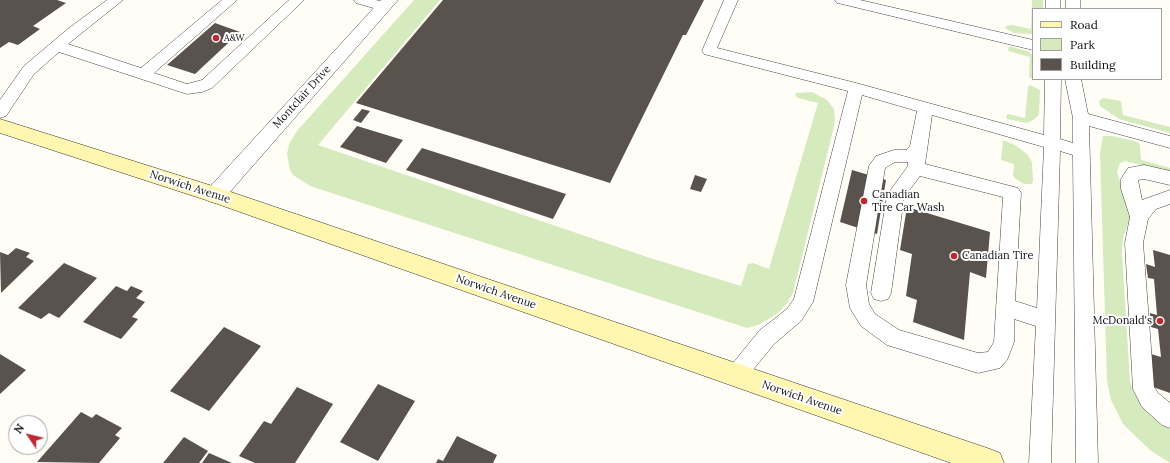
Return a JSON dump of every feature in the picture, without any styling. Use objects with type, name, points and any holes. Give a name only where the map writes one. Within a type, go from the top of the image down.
[{"type":"main road","name":"Norwich Avenue","points":[[0,126],[215,195],[990,463]]},
{"type":"street","name":"Montclair Drive","points":[[215,195],[387,3]]},
{"type":"lane","points":[[0,112],[24,76],[74,31],[116,0]]},
{"type":"lane","points":[[142,75],[230,0]]},
{"type":"lane","points":[[58,46],[187,89],[207,84],[297,0]]},
{"type":"lane","points":[[361,0],[387,3]]},
{"type":"lane","points":[[731,0],[709,51],[856,88],[1080,151]]},
{"type":"lane","points":[[842,0],[1032,45]]},
{"type":"lane","points":[[1040,463],[1053,80]]},
{"type":"lane","points":[[1073,80],[1081,118],[1080,151],[1087,463]]},
{"type":"lane","points":[[736,375],[767,337],[794,315],[803,302],[856,88]]},
{"type":"lane","points":[[881,293],[896,195],[916,168],[926,107]]},
{"type":"lane","points":[[1081,118],[1170,142]]},
{"type":"lane","points":[[916,168],[1012,193],[1004,342],[1000,353],[993,361],[978,363],[894,338],[868,320],[860,308],[857,298],[856,285],[877,166],[882,161],[894,156],[909,156],[918,149]]},
{"type":"lane","points":[[1170,178],[1144,172],[1134,173],[1129,179],[1130,188],[1139,217],[1134,243],[1144,390],[1150,400],[1170,417]]},
{"type":"lane","points":[[1139,217],[1150,204],[1170,197]]},
{"type":"lane","points":[[1005,307],[1045,320]]},
{"type":"green space","points":[[414,0],[440,0],[318,145],[647,257],[741,286],[748,264],[753,263],[769,269],[818,103],[798,98],[795,95],[796,93],[812,92],[827,100],[834,109],[835,122],[793,293],[787,303],[777,314],[758,325],[747,328],[310,186],[293,175],[290,170],[287,154],[289,144],[297,131]]},
{"type":"green space","points":[[1032,0],[1043,0],[1043,8],[1032,8],[1032,34],[1014,33],[1005,28],[1006,26],[1012,25],[1031,29]]},
{"type":"green space","points":[[1009,46],[1027,51],[1032,54],[1032,79],[1029,77],[1030,57],[1008,51]]},
{"type":"green space","points":[[1030,85],[1040,90],[1039,114],[1035,119],[1027,123],[1007,119],[1006,116],[1008,114],[1025,118],[1028,87]]},
{"type":"green space","points":[[1103,98],[1121,101],[1123,115],[1170,127],[1170,133],[1119,119],[1100,106],[1099,101]]},
{"type":"green space","points":[[1103,136],[1112,136],[1138,142],[1140,146],[1141,160],[1170,168],[1170,172],[1125,161],[1120,163],[1117,172],[1130,212],[1130,218],[1123,238],[1122,253],[1130,381],[1133,391],[1144,407],[1159,422],[1170,429],[1170,463],[1150,450],[1123,424],[1111,400],[1107,381],[1100,153]]},
{"type":"green space","points":[[1003,140],[1015,145],[1028,155],[1032,162],[1033,182],[1031,184],[1024,184],[1016,179],[1013,176],[1014,164],[1001,160]]},
{"type":"building","points":[[0,0],[57,0],[66,3],[33,26],[40,29],[18,45],[9,42],[0,48]]},
{"type":"building","points":[[443,0],[704,0],[686,35],[683,35],[610,183],[356,103]]},
{"type":"building","points":[[215,23],[240,32],[195,74],[167,65]]},
{"type":"building","points":[[362,109],[370,111],[361,123],[353,120]]},
{"type":"building","points":[[357,126],[403,140],[386,163],[340,147]]},
{"type":"building","points":[[422,148],[566,194],[553,219],[406,170]]},
{"type":"building","name":"Canadian Tire Car Wash","points":[[852,170],[886,180],[877,234],[840,222]]},
{"type":"building","points":[[695,175],[707,179],[701,192],[690,189]]},
{"type":"building","points":[[907,207],[990,232],[986,278],[970,272],[964,340],[913,322],[917,300],[906,296],[912,254],[900,250]]},
{"type":"building","points":[[16,248],[30,253],[26,257],[34,261],[1,293],[0,252],[8,255]]},
{"type":"building","name":"McDonald's","points":[[1153,250],[1170,255],[1170,393],[1153,387],[1151,354],[1161,357],[1158,329],[1151,327],[1150,313],[1157,315],[1154,279],[1148,278],[1146,264],[1155,267]]},
{"type":"building","points":[[64,263],[97,278],[59,318],[49,313],[41,319],[18,308]]},
{"type":"building","points":[[116,286],[127,291],[131,286],[143,291],[136,298],[145,302],[132,317],[138,319],[121,339],[83,322]]},
{"type":"building","points":[[224,327],[261,346],[209,411],[170,391]]},
{"type":"building","points":[[0,354],[26,370],[0,394]]},
{"type":"building","points":[[378,384],[415,401],[378,461],[340,442]]},
{"type":"building","points":[[297,387],[333,404],[295,463],[255,463],[239,456],[264,421],[271,424]]},
{"type":"building","points":[[81,412],[92,418],[96,414],[122,428],[115,435],[120,438],[99,463],[37,462],[43,455],[48,455],[48,450]]},
{"type":"building","points":[[457,436],[497,455],[493,463],[436,463],[438,459],[443,461]]},
{"type":"building","points":[[184,437],[208,451],[199,463],[163,463]]},
{"type":"building","points":[[209,453],[232,463],[202,463]]},
{"type":"place","name":"A&W","points":[[216,38]]},
{"type":"place","name":"Canadian Tire Car Wash","points":[[864,201]]},
{"type":"place","name":"Canadian Tire","points":[[954,256]]},
{"type":"place","name":"McDonald's","points":[[1160,321]]}]
